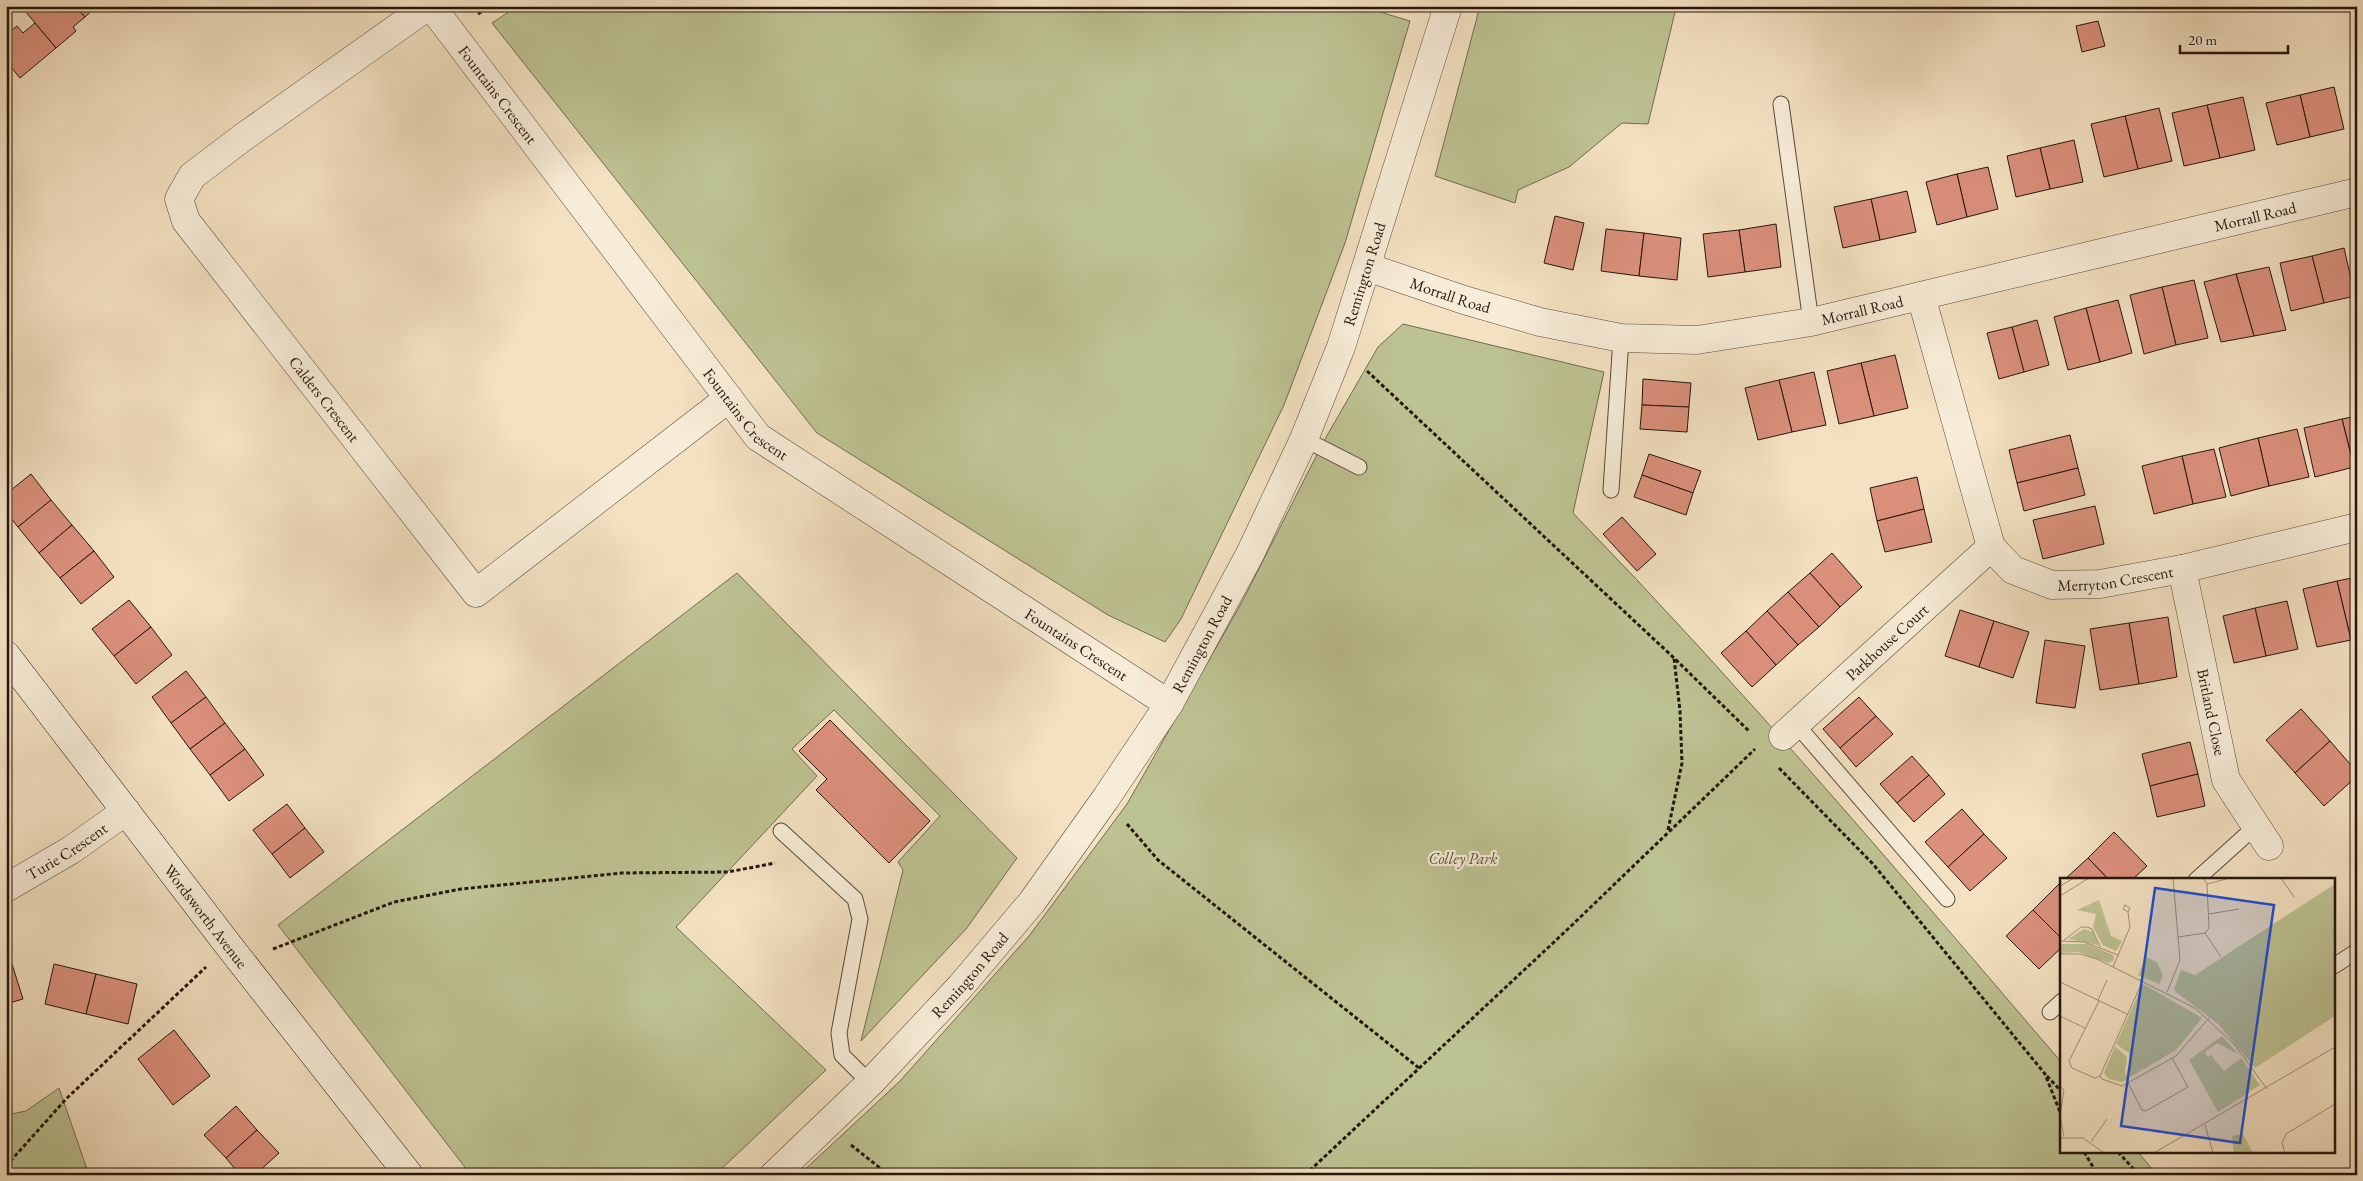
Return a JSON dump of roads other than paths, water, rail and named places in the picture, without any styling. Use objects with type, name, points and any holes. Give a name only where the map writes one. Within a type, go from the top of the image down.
[{"type":"street","name":"Calders Crescent","points":[[429,6],[242,138],[192,176],[179,199],[186,221],[476,593],[729,398]]},
{"type":"street","name":"Fountains Crescent","points":[[429,6],[758,437],[1169,704]]},
{"type":"street","name":"Remington Road","points":[[774,1175],[870,1083],[960,987],[1032,902],[1106,798],[1169,704],[1250,554],[1304,440],[1341,347],[1367,267],[1443,7]]},
{"type":"street","name":"Morrall Road","points":[[1367,267],[1464,300],[1540,322],[1621,338],[1697,340],[1811,322],[2357,192]]},
{"type":"street","name":"Merryton Crescent","points":[[1921,296],[1991,547],[2013,570],[2052,586],[2100,584],[2182,569],[2357,527]]},
{"type":"street","name":"Parkhouse Court","points":[[1789,730],[1991,547]]},
{"type":"street","name":"Britland Close","points":[[2182,569],[2226,780],[2262,836]]},
{"type":"street","name":"Wordsworth Avenue","points":[[6,655],[235,954],[409,1175]]},
{"type":"street","name":"Turie Crescent","points":[[6,888],[71,850],[126,810]]},
{"type":"lane","points":[[1781,104],[1811,322]]},
{"type":"lane","points":[[1611,490],[1621,338]]},
{"type":"lane","points":[[1304,440],[1359,467]]},
{"type":"lane","points":[[1789,730],[1947,899]]},
{"type":"lane","points":[[781,831],[855,900],[860,919],[839,1033],[842,1055],[870,1083]]},
{"type":"lane","points":[[2199,878],[2262,836]]},
{"type":"lane","points":[[2336,965],[2357,951]]},
{"type":"lane","points":[[2050,1012],[2060,1003]]},
{"type":"park label","name":"Colley Park","points":[[1463,858]]}]
